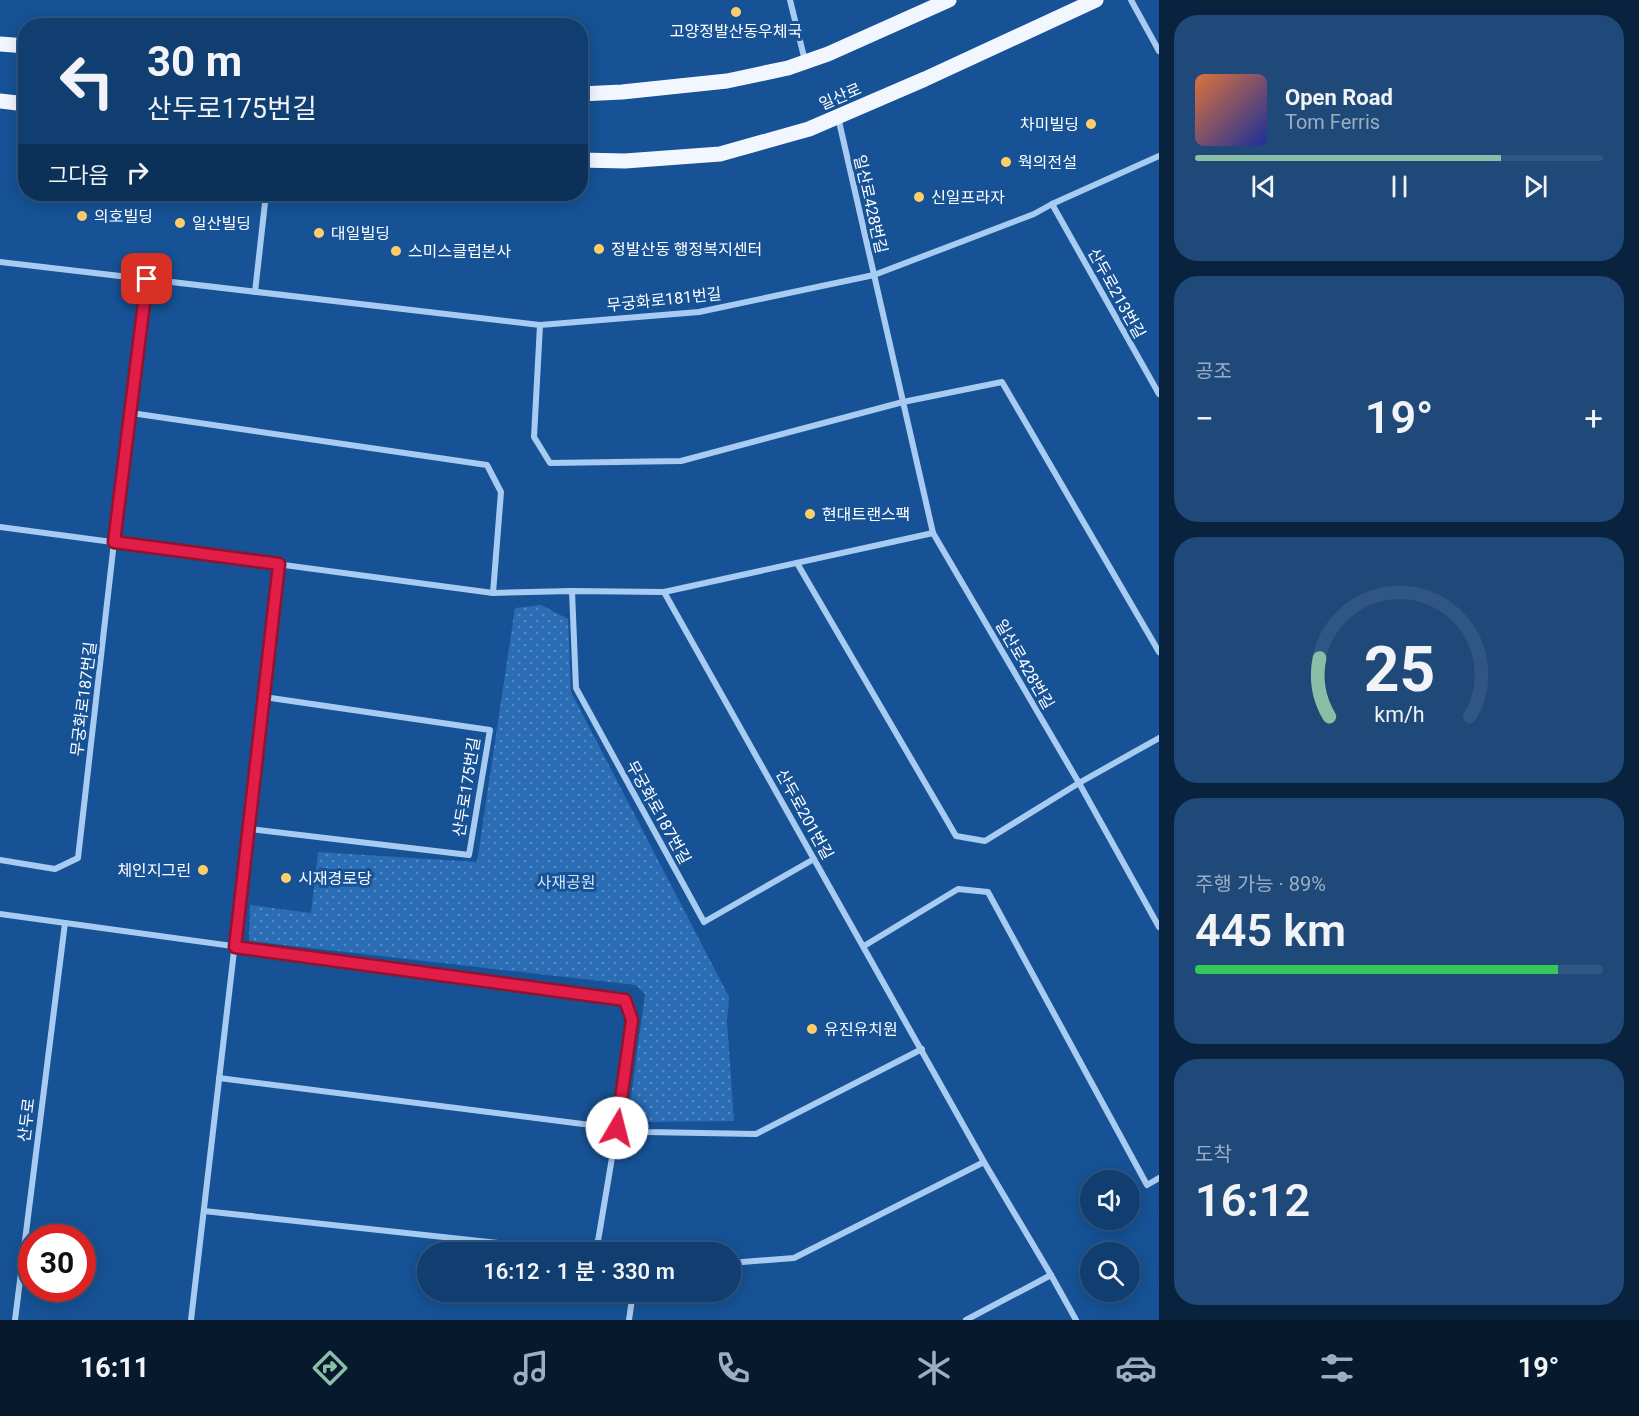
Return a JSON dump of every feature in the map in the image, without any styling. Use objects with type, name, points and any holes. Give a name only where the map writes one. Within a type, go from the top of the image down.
[{"type":"main road","points":[[588,94],[727,81],[788,68],[828,54],[949,0]]},
{"type":"main road","name":"일산로","points":[[588,160],[625,161],[720,154],[809,129],[925,79],[1096,0]]},
{"type":"main road","points":[[0,44],[18,45]]},
{"type":"main road","points":[[0,101],[18,103]]},
{"type":"street","points":[[790,0],[805,62]]},
{"type":"street","points":[[1131,0],[1159,51]]},
{"type":"street","name":"일산로428번길","points":[[837,117],[933,533],[1079,783],[1159,927]]},
{"type":"street","name":"무궁화로181번길","points":[[0,262],[540,325],[699,312],[874,275],[1034,214],[1159,156]]},
{"type":"street","points":[[255,292],[265,201]]},
{"type":"street","name":"산두로213번길","points":[[1052,204],[1159,394]]},
{"type":"street","points":[[147,279],[131,412],[487,465],[501,492],[493,593]]},
{"type":"street","points":[[540,325],[534,437],[549,463],[681,461],[903,402],[1002,382],[1159,652]]},
{"type":"street","name":"무궁화로187번길","points":[[0,860],[55,869],[78,858],[131,412]]},
{"type":"street","points":[[0,527],[493,593],[664,592],[933,533]]},
{"type":"street","points":[[797,563],[956,836],[985,841],[1079,783],[1159,738]]},
{"type":"street","points":[[191,1320],[279,564]]},
{"type":"street","name":"무궁화로187번길","points":[[572,591],[576,688],[704,922],[814,859]]},
{"type":"street","name":"산두로201번길","points":[[664,592],[984,1162],[1076,1320]]},
{"type":"street","name":"산두로175번길","points":[[249,829],[469,855],[490,730],[264,697]]},
{"type":"street","points":[[864,946],[958,889],[988,892],[1148,1185],[1159,1178]]},
{"type":"street","points":[[0,914],[625,1000],[632,1020],[617,1128],[598,1240],[595,1242]]},
{"type":"street","name":"산두로","points":[[15,1320],[65,923]]},
{"type":"street","points":[[219,1078],[646,1132],[756,1134],[922,1049]]},
{"type":"street","points":[[741,1262],[794,1258],[984,1162]]},
{"type":"street","points":[[204,1211],[490,1242]]},
{"type":"street","points":[[966,1320],[1051,1275]]},
{"type":"street","points":[[629,1320],[632,1302]]},
{"type":"green space","name":"사재공원","points":[[541,605],[568,619],[571,692],[729,997],[727,1021],[734,1121],[649,1122],[640,1121],[629,1112],[645,994],[636,985],[249,941],[250,905],[311,913],[318,852],[477,862],[515,608]]},
{"type":"place","name":"고양정발산동우체국","points":[[736,12]]},
{"type":"place","name":"차미빌딩","points":[[1091,124]]},
{"type":"place","name":"웍의전설","points":[[1006,162]]},
{"type":"place","name":"신일프라자","points":[[919,197]]},
{"type":"place","name":"의호빌딩","points":[[82,216]]},
{"type":"place","name":"일산빌딩","points":[[180,223]]},
{"type":"place","name":"대일빌딩","points":[[319,233]]},
{"type":"place","name":"정발산동 행정복지센터","points":[[599,249]]},
{"type":"place","name":"스미스클럽본사","points":[[396,251]]},
{"type":"place","name":"현대트랜스팩","points":[[810,514]]},
{"type":"place","name":"체인지그린","points":[[203,870]]},
{"type":"place","name":"시재경로당","points":[[286,878]]},
{"type":"place","name":"유진유치원","points":[[812,1029]]},
{"type":"route","points":[[147,279],[114,542],[279,564],[235,947],[625,1000],[632,1020],[617,1128]]}]
